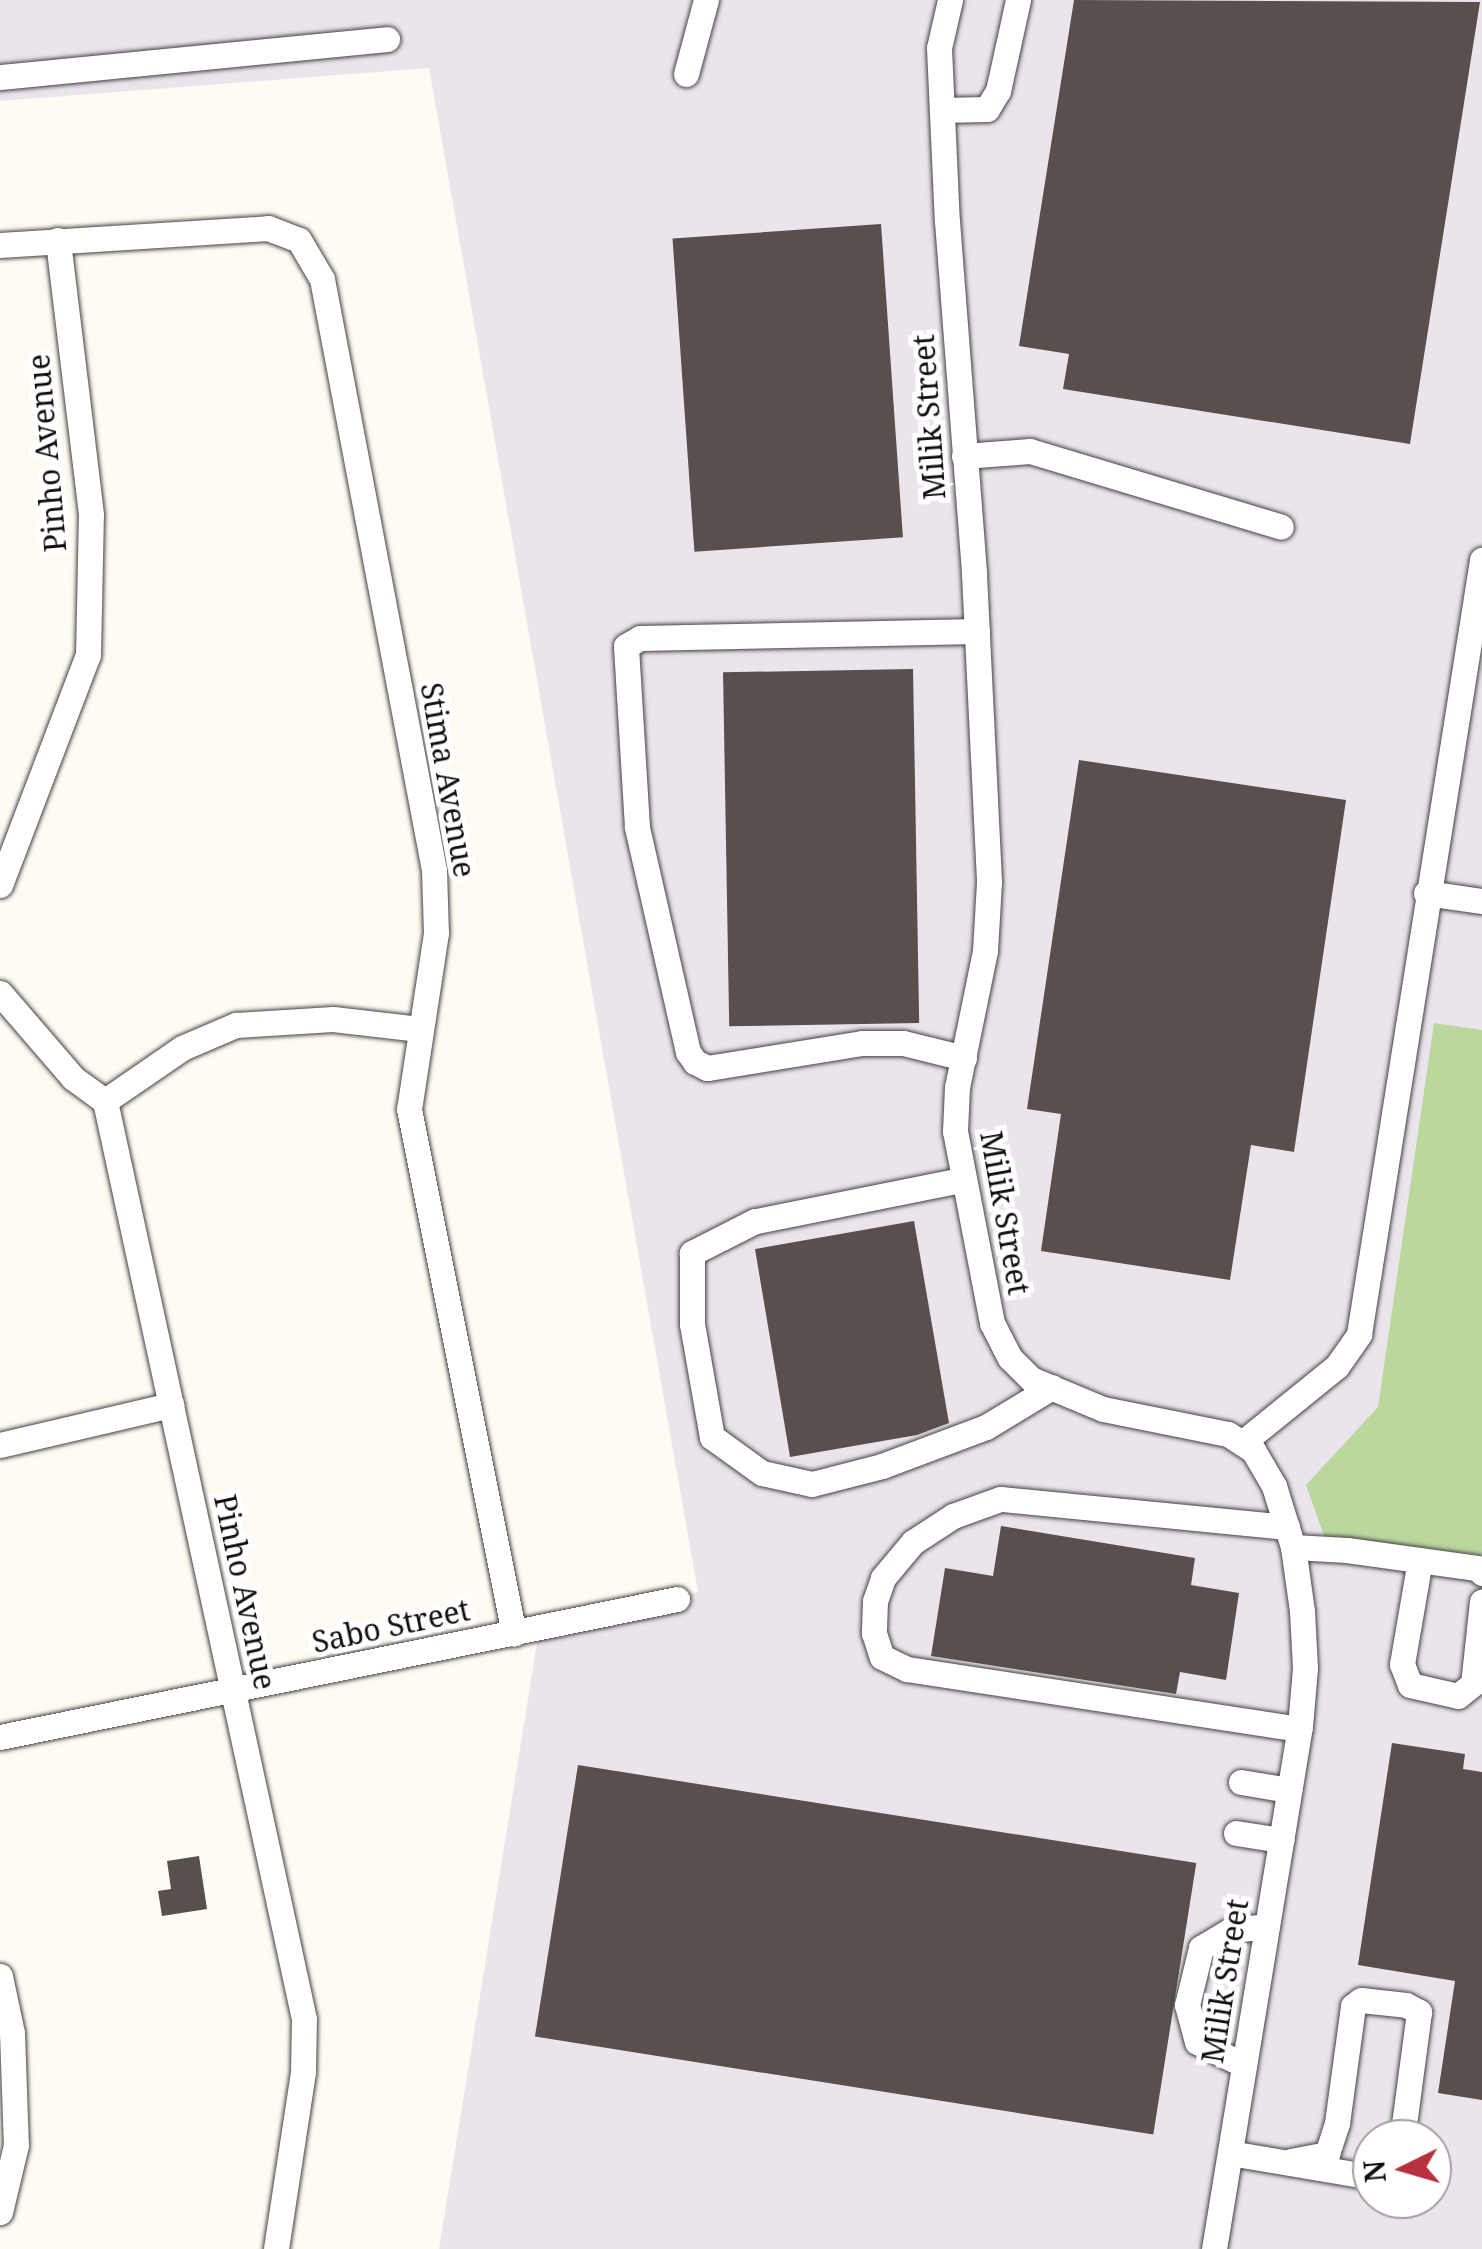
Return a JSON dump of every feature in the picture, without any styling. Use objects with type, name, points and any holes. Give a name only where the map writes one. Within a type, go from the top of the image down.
[{"type":"street","points":[[686,74],[706,0]]},
{"type":"street","name":"Milik Street","points":[[950,0],[939,48],[977,631],[989,882],[985,951],[957,1087],[955,1131],[961,1180],[992,1323],[1010,1358],[1032,1379],[1103,1409],[1228,1434],[1252,1450],[1272,1478],[1290,1537],[1305,1668],[1299,1729],[1214,2249]]},
{"type":"street","points":[[942,110],[988,109],[998,91],[1018,0]]},
{"type":"street","points":[[0,76],[387,39]]},
{"type":"street","name":"Stima Avenue","points":[[0,245],[268,228],[299,240],[322,278],[434,870],[436,933],[409,1109],[514,1634]]},
{"type":"street","name":"Pinho Avenue","points":[[0,885],[88,655],[91,514],[58,240]]},
{"type":"street","points":[[964,456],[1030,452],[1280,527]]},
{"type":"street","points":[[1242,1443],[1338,1366],[1359,1334],[1426,893],[1482,560]]},
{"type":"street","points":[[964,1058],[903,1043],[862,1043],[707,1068],[694,1062],[688,1052],[638,827],[626,646],[640,638],[977,631]]},
{"type":"street","points":[[1426,893],[1482,901]]},
{"type":"street","points":[[0,993],[73,1078],[105,1101],[182,1048],[236,1025],[333,1019],[420,1029]]},
{"type":"street","name":"Pinho Avenue","points":[[105,1101],[304,2019],[304,2072],[276,2249]]},
{"type":"street","points":[[961,1180],[755,1221],[692,1252],[692,1324],[712,1437],[762,1473],[812,1484],[882,1466],[986,1427],[1052,1388]]},
{"type":"street","points":[[0,1445],[171,1405]]},
{"type":"street","points":[[1299,1729],[906,1669],[882,1657],[874,1633],[875,1602],[883,1578],[913,1542],[954,1516],[1000,1499],[1290,1537],[1482,1573]]},
{"type":"street","points":[[1420,1560],[1402,1664],[1410,1685],[1458,1696],[1473,1684],[1482,1601]]},
{"type":"street","name":"Sabo Street","points":[[0,1737],[678,1599]]},
{"type":"street","points":[[1241,1782],[1289,1790]]},
{"type":"street","points":[[1236,1833],[1281,1840]]},
{"type":"street","points":[[1244,2066],[1196,2042],[1186,2006],[1202,1948],[1231,1930],[1267,1926]]},
{"type":"street","points":[[0,1976],[12,2033],[16,2145],[0,2212]]},
{"type":"street","points":[[1292,2161],[1327,2154],[1337,2123],[1353,2006],[1362,2000],[1406,2005],[1419,2012],[1405,2119]]},
{"type":"street","points":[[1230,2153],[1352,2172]]},
{"type":"shaded area","points":[[0,0],[1482,0],[1482,2249],[439,2249],[540,1625],[698,1592],[429,68],[0,101]]},
{"type":"green space","points":[[1434,1023],[1482,1030],[1482,1555],[1324,1536],[1306,1485],[1378,1407]]},
{"type":"building","points":[[1074,0],[1480,2],[1410,444],[1063,389],[1069,354],[1019,346]]},
{"type":"building","points":[[881,224],[903,537],[694,552],[673,239]]},
{"type":"building","points":[[913,669],[919,1023],[729,1026],[723,672]]},
{"type":"building","points":[[1079,760],[1346,800],[1294,1152],[1251,1145],[1230,1280],[1041,1251],[1061,1114],[1027,1109]]},
{"type":"building","points":[[914,1221],[949,1423],[917,1435],[790,1457],[755,1249]]},
{"type":"building","points":[[1001,1526],[1195,1558],[1191,1585],[1239,1593],[1226,1680],[1180,1672],[1176,1694],[931,1656],[945,1568],[993,1576]]},
{"type":"building","points":[[1392,1743],[1465,1754],[1463,1769],[1482,1772],[1482,2100],[1438,2093],[1455,1981],[1358,1965]]},
{"type":"building","points":[[578,1765],[1196,1863],[1153,2135],[535,2037]]},
{"type":"building","points":[[199,1856],[207,1909],[162,1916],[158,1891],[171,1889],[167,1861]]}]
